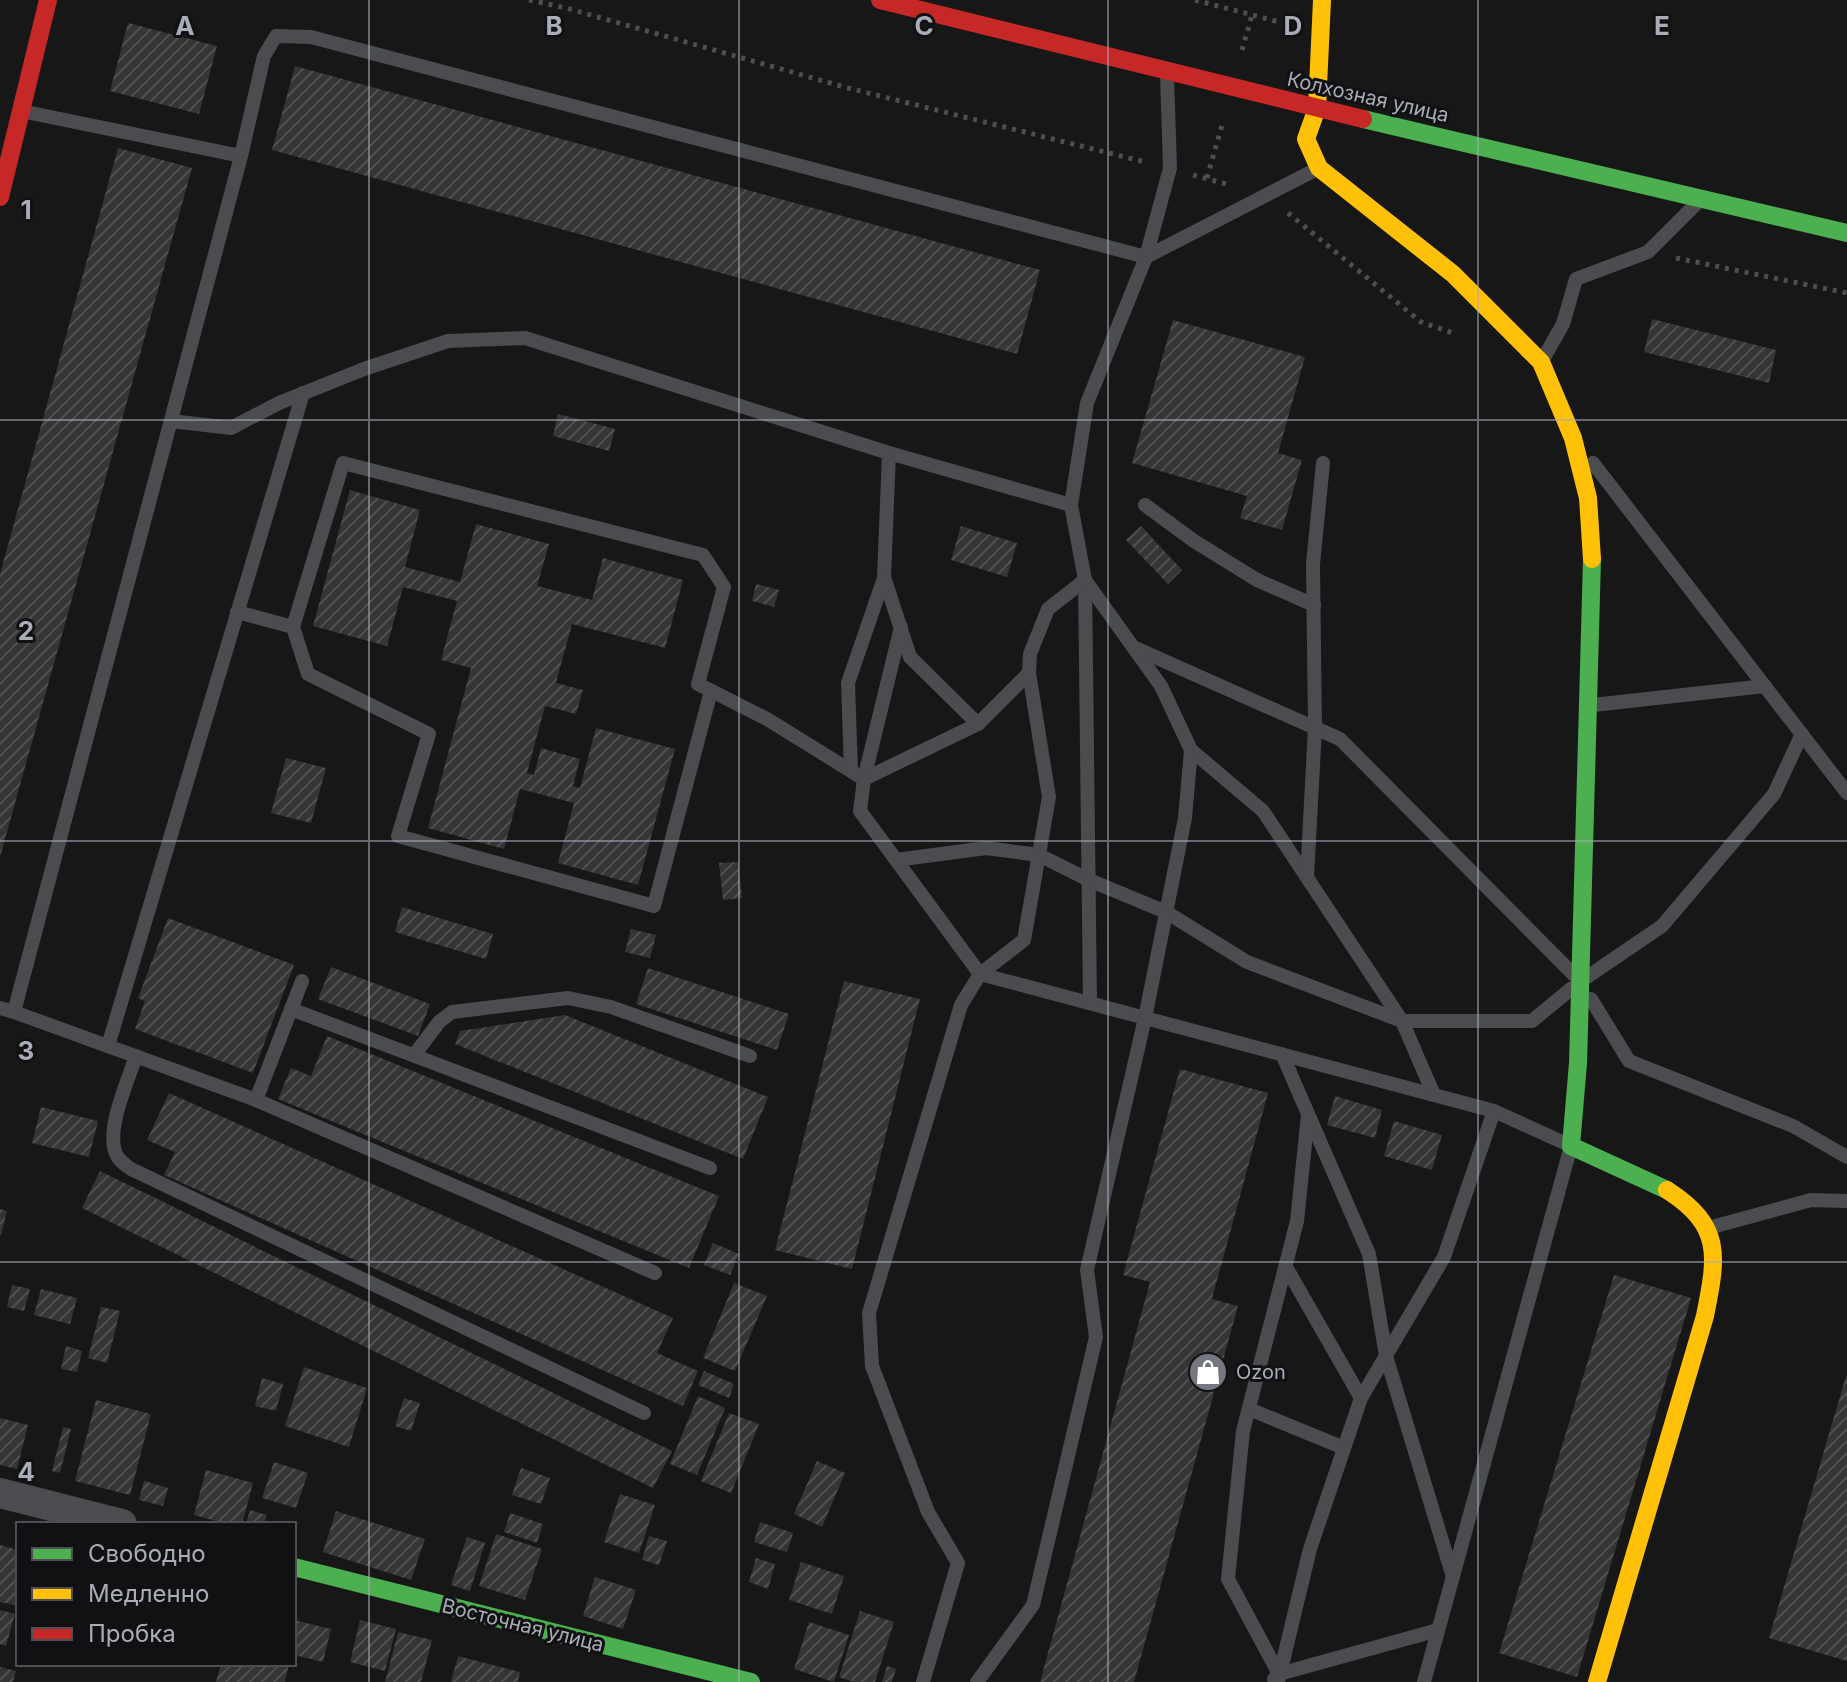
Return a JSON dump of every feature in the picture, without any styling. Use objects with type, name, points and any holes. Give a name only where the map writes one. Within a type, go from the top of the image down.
[{"type":"street","points":[[0,197],[48,0]]},
{"type":"street","name":"Колхозная улица","points":[[880,0],[1317,108],[1847,233]]},
{"type":"street","points":[[1322,0],[1317,108],[1306,139],[1319,168],[1453,274],[1541,362],[1573,438],[1588,498],[1593,573],[1580,981],[1571,1146],[1683,1199],[1708,1228],[1713,1272],[1705,1316],[1597,1682]]},
{"type":"street","points":[[0,1493],[114,1522]]},
{"type":"street","name":"Восточная улица","points":[[296,1568],[751,1682]]},
{"type":"lane","points":[[655,1273],[256,1100],[7,1010],[171,421],[241,156],[264,56],[276,36],[311,37],[1146,257],[1319,168]]},
{"type":"lane","points":[[1090,1003],[1085,580],[1071,505],[1087,403],[1146,257],[1170,168],[1166,70]]},
{"type":"lane","points":[[21,111],[241,156]]},
{"type":"lane","points":[[1541,362],[1563,324],[1576,279],[1648,252],[1702,198]]},
{"type":"lane","points":[[171,421],[231,428],[303,393],[448,341],[525,338],[889,453],[1071,505]]},
{"type":"lane","points":[[108,1046],[303,393]]},
{"type":"lane","points":[[1573,438],[1847,793]]},
{"type":"lane","points":[[889,453],[884,577],[848,683],[860,811],[980,974],[1494,1111],[1571,1146],[1424,1680],[1441,1682]]},
{"type":"lane","points":[[711,691],[654,906],[398,836],[429,734],[308,674],[293,627],[343,463],[703,555],[724,587],[698,684],[767,719],[858,775]]},
{"type":"lane","points":[[1307,877],[1315,728],[1313,564],[1323,463]]},
{"type":"lane","points":[[1145,505],[1194,541],[1257,580],[1314,605]]},
{"type":"lane","points":[[884,577],[910,657],[978,724]]},
{"type":"lane","points":[[1085,580],[1161,686],[1191,750],[1263,811],[1402,1021],[1434,1095]]},
{"type":"lane","points":[[923,1682],[958,1563],[928,1512],[872,1366],[869,1313],[961,1005],[980,974],[1024,940],[1049,797],[1029,673],[1030,654],[1048,609],[1085,580]]},
{"type":"lane","points":[[237,612],[293,627]]},
{"type":"lane","points":[[858,775],[901,627]]},
{"type":"lane","points":[[1135,648],[1340,739],[1580,981],[1629,1061],[1793,1126],[1847,1157]]},
{"type":"lane","points":[[858,775],[978,724],[1029,673]]},
{"type":"lane","points":[[1589,706],[1765,686]]},
{"type":"lane","points":[[896,860],[986,848],[1039,855],[1166,912],[1247,962],[1402,1021],[1532,1021],[1580,981],[1662,926],[1774,794],[1802,734]]},
{"type":"lane","points":[[977,1682],[1033,1605],[1096,1337],[1087,1270],[1145,1018],[1185,818],[1191,750]]},
{"type":"lane","points":[[256,1100],[302,981]]},
{"type":"lane","points":[[415,1054],[439,1022],[452,1012],[568,998],[611,1007],[750,1056]]},
{"type":"lane","points":[[291,1009],[710,1168]]},
{"type":"lane","points":[[1282,1054],[1369,1254],[1386,1356],[1453,1577]]},
{"type":"lane","points":[[136,1056],[112,1131],[118,1160],[131,1169],[644,1413]]},
{"type":"lane","points":[[1275,1679],[1310,1549],[1361,1398],[1444,1257],[1494,1111]]},
{"type":"lane","points":[[1275,1679],[1228,1579],[1243,1431],[1297,1221],[1308,1115]]},
{"type":"lane","points":[[1708,1228],[1811,1200],[1847,1201]]},
{"type":"lane","points":[[1286,1267],[1361,1398]]},
{"type":"lane","points":[[1249,1409],[1344,1448]]},
{"type":"lane","points":[[1275,1679],[1438,1630]]},
{"type":"path","points":[[529,0],[848,88],[1266,195],[1421,322],[1459,335]]},
{"type":"path","points":[[1195,0],[1322,34]]},
{"type":"path","points":[[1648,252],[1847,293]]},
{"type":"building","points":[[128,23],[217,46],[199,114],[110,91]]},
{"type":"building","points":[[295,66],[1040,270],[1017,354],[272,150]]},
{"type":"building","points":[[118,148],[192,168],[0,857],[0,574]]},
{"type":"building","points":[[1652,319],[1776,350],[1769,383],[1644,352]]},
{"type":"building","points":[[1173,320],[1305,357],[1278,453],[1302,460],[1282,530],[1240,518],[1247,496],[1132,463]]},
{"type":"building","points":[[558,414],[615,429],[609,451],[553,436]]},
{"type":"building","points":[[350,490],[420,510],[405,567],[460,582],[476,524],[549,544],[537,586],[592,600],[603,558],[683,580],[665,648],[572,624],[556,683],[583,690],[576,714],[545,706],[527,773],[534,775],[541,748],[580,759],[573,786],[580,788],[596,728],[675,749],[638,885],[558,863],[574,803],[520,789],[504,849],[428,828],[471,668],[441,660],[457,601],[403,587],[387,646],[313,626]]},
{"type":"building","points":[[961,526],[1017,543],[1007,577],[951,560]]},
{"type":"building","points":[[1141,526],[1182,570],[1168,584],[1126,540]]},
{"type":"building","points":[[756,584],[779,590],[774,607],[752,601]]},
{"type":"building","points":[[286,758],[326,768],[311,823],[271,813]]},
{"type":"building","points":[[738,862],[742,898],[723,900],[719,863]]},
{"type":"building","points":[[402,907],[493,934],[486,959],[395,932]]},
{"type":"building","points":[[168,918],[294,965],[253,1073],[135,1029],[145,1001],[138,998]]},
{"type":"building","points":[[631,929],[656,935],[650,958],[625,952]]},
{"type":"building","points":[[331,967],[430,1004],[418,1036],[318,999]]},
{"type":"building","points":[[648,968],[789,1014],[777,1050],[636,1004]]},
{"type":"building","points":[[844,981],[920,999],[852,1269],[775,1250]]},
{"type":"building","points":[[565,1015],[768,1097],[743,1159],[455,1044],[460,1031]]},
{"type":"building","points":[[327,1036],[719,1196],[689,1268],[278,1099],[291,1068],[311,1076]]},
{"type":"building","points":[[1180,1069],[1268,1093],[1212,1299],[1238,1306],[1134,1682],[1040,1682],[1150,1282],[1123,1275]]},
{"type":"building","points":[[169,1093],[673,1318],[657,1353],[698,1371],[683,1406],[164,1175],[175,1152],[147,1140]]},
{"type":"building","points":[[1335,1096],[1382,1110],[1375,1138],[1327,1125]]},
{"type":"building","points":[[41,1107],[98,1121],[89,1157],[32,1143]]},
{"type":"building","points":[[1394,1121],[1442,1135],[1432,1170],[1384,1156]]},
{"type":"building","points":[[100,1171],[672,1451],[653,1488],[82,1208]]},
{"type":"building","points":[[0,1209],[7,1211],[1,1235],[0,1235]]},
{"type":"building","points":[[713,1243],[739,1254],[730,1275],[704,1265]]},
{"type":"building","points":[[1614,1275],[1691,1298],[1577,1677],[1499,1653]]},
{"type":"building","points":[[734,1283],[767,1296],[735,1371],[703,1358]]},
{"type":"building","points":[[12,1285],[30,1289],[24,1311],[7,1307]]},
{"type":"building","points":[[41,1289],[77,1298],[70,1324],[34,1315]]},
{"type":"building","points":[[101,1307],[120,1311],[107,1363],[88,1358]]},
{"type":"building","points":[[66,1346],[82,1351],[77,1372],[61,1369]]},
{"type":"building","points":[[304,1367],[367,1388],[349,1447],[285,1426]]},
{"type":"building","points":[[704,1371],[734,1384],[729,1398],[698,1385]]},
{"type":"building","points":[[1847,1376],[1847,1661],[1769,1638]]},
{"type":"building","points":[[262,1378],[283,1384],[276,1411],[255,1406]]},
{"type":"building","points":[[698,1396],[725,1408],[697,1475],[670,1464]]},
{"type":"building","points":[[404,1398],[420,1403],[411,1431],[395,1426]]},
{"type":"building","points":[[96,1400],[151,1414],[130,1495],[75,1481]]},
{"type":"building","points":[[729,1413],[759,1424],[731,1493],[701,1481]]},
{"type":"building","points":[[0,1418],[28,1425],[17,1469],[0,1465]]},
{"type":"building","points":[[63,1427],[71,1429],[60,1473],[52,1471]]},
{"type":"building","points":[[817,1461],[845,1473],[822,1527],[794,1514]]},
{"type":"building","points":[[274,1462],[308,1473],[296,1508],[262,1498]]},
{"type":"building","points":[[521,1468],[550,1478],[541,1504],[512,1495]]},
{"type":"building","points":[[206,1470],[253,1483],[243,1522],[220,1522],[194,1515]]},
{"type":"building","points":[[144,1481],[168,1488],[163,1506],[139,1500]]},
{"type":"building","points":[[620,1494],[655,1505],[639,1553],[604,1542]]},
{"type":"building","points":[[250,1510],[267,1515],[265,1522],[247,1522]]},
{"type":"building","points":[[336,1511],[425,1539],[411,1580],[323,1552]]},
{"type":"building","points":[[510,1513],[543,1524],[537,1543],[504,1532]]},
{"type":"building","points":[[760,1522],[793,1533],[787,1552],[754,1542]]},
{"type":"building","points":[[496,1534],[542,1549],[525,1600],[479,1586]]},
{"type":"building","points":[[649,1536],[667,1541],[659,1565],[642,1560]]},
{"type":"building","points":[[467,1537],[485,1543],[470,1591],[451,1585]]},
{"type":"building","points":[[0,1545],[16,1549],[16,1601],[15,1605],[0,1602]]},
{"type":"building","points":[[756,1558],[775,1564],[768,1589],[749,1582]]},
{"type":"building","points":[[801,1562],[844,1576],[832,1614],[789,1600]]},
{"type":"building","points":[[595,1577],[636,1590],[623,1629],[583,1616]]},
{"type":"building","points":[[0,1610],[15,1614],[6,1646],[0,1644]]},
{"type":"building","points":[[860,1611],[894,1622],[875,1682],[854,1682],[839,1677]]},
{"type":"building","points":[[296,1620],[331,1629],[323,1662],[296,1655]]},
{"type":"building","points":[[360,1620],[396,1629],[385,1671],[350,1662]]},
{"type":"building","points":[[809,1622],[849,1635],[834,1682],[794,1669]]},
{"type":"building","points":[[398,1632],[432,1640],[421,1682],[385,1682]]},
{"type":"building","points":[[458,1656],[520,1672],[518,1682],[451,1682]]},
{"type":"building","points":[[220,1666],[289,1666],[285,1682],[216,1682]]},
{"type":"building","points":[[887,1666],[896,1669],[892,1682],[882,1682]]},
{"type":"building","points":[[0,1667],[16,1671],[13,1682],[0,1682]]},
{"type":"traffic: fast","points":[[1363,119],[1847,233]]},
{"type":"traffic: fast","points":[[1592,559],[1578,1063],[1571,1146],[1667,1190]]},
{"type":"traffic: fast","points":[[296,1568],[751,1682]]},
{"type":"traffic: slow","points":[[1322,0],[1317,108],[1306,139],[1319,168],[1453,274],[1541,362],[1573,438],[1588,498],[1592,559]]},
{"type":"traffic: slow","points":[[1597,1682],[1705,1316],[1712,1276],[1712,1244],[1707,1230],[1698,1216],[1667,1190]]},
{"type":"traffic: jam","points":[[0,197],[48,0]]},
{"type":"traffic: jam","points":[[880,0],[1363,119]]},
{"type":"place","name":"Ozon","points":[[1208,1372]]}]
